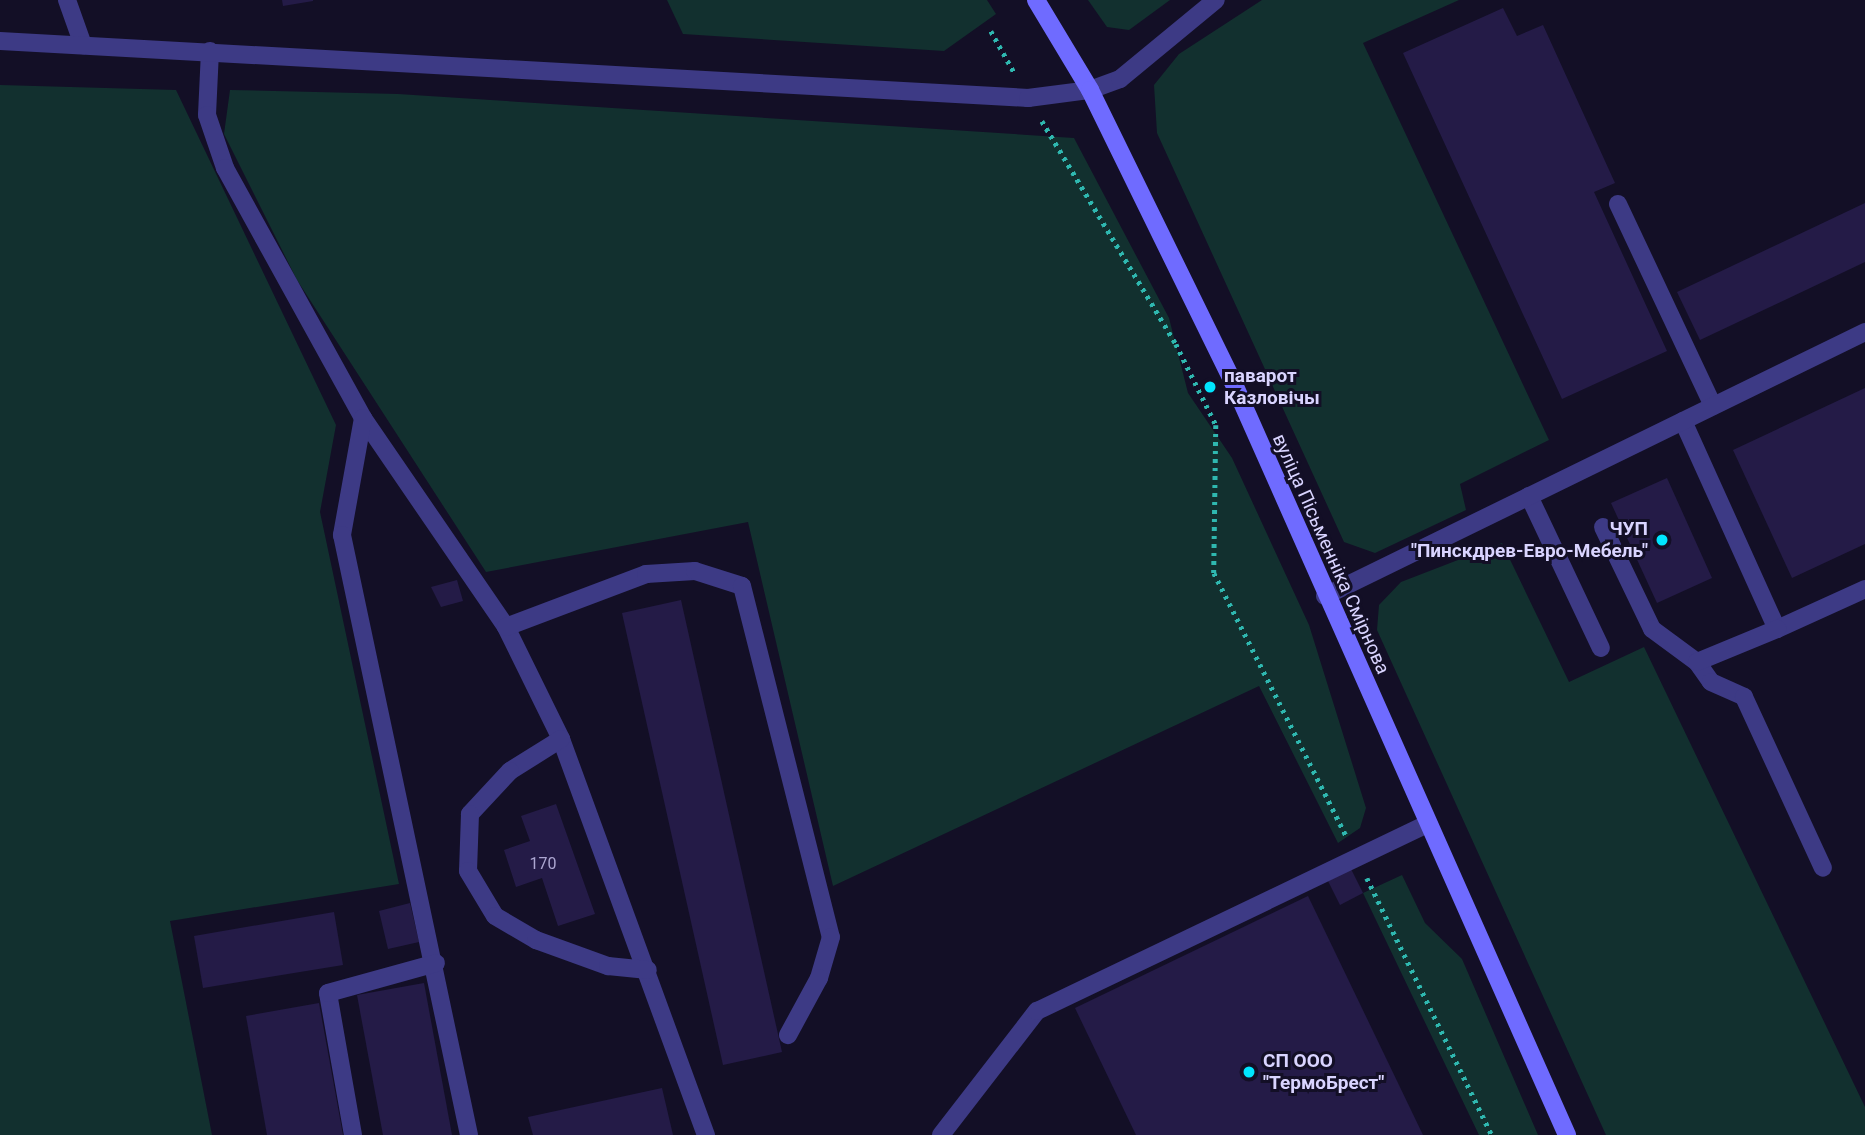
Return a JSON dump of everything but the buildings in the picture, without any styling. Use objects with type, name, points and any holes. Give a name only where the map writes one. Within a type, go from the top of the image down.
[{"type":"main road","name":"вуліца Пісьменніка Смірнова","points":[[1036,0],[1090,90],[1233,382],[1325,596],[1567,1135]]},
{"type":"street","points":[[66,0],[83,45]]},
{"type":"street","points":[[0,41],[1028,98],[1090,90],[1136,71],[1216,0]]},
{"type":"street","points":[[210,51],[207,115],[225,167],[363,418],[506,627],[561,739],[648,970],[706,1135]]},
{"type":"street","points":[[1618,204],[1713,406]]},
{"type":"street","points":[[1325,596],[1865,332]]},
{"type":"street","points":[[363,418],[342,535],[436,964],[470,1135]]},
{"type":"street","points":[[1683,421],[1777,629]]},
{"type":"street","points":[[1529,496],[1601,648]]},
{"type":"street","points":[[1603,527],[1652,629],[1697,662],[1711,682],[1744,697],[1823,868]]},
{"type":"street","points":[[506,627],[646,575],[695,571],[742,586],[831,937],[819,978],[788,1035]]},
{"type":"street","points":[[1697,662],[1865,589]]},
{"type":"street","points":[[561,739],[510,771],[470,814],[468,871],[495,916],[536,940],[608,967],[648,970]]},
{"type":"street","points":[[941,1135],[1037,1011],[1356,856],[1428,824]]},
{"type":"street","points":[[353,1135],[328,993],[436,964]]},
{"type":"path","points":[[991,31],[1028,98],[1176,344],[1216,425],[1214,573],[1492,1135]]},
{"type":"green space","points":[[667,0],[987,0],[996,14],[944,51],[683,34]]},
{"type":"green space","points":[[1088,0],[1170,0],[1129,30],[1107,27]]},
{"type":"green space","points":[[1262,0],[1459,0],[1363,43],[1549,440],[1460,484],[1466,510],[1375,553],[1344,542],[1157,133],[1154,85],[1179,54]]},
{"type":"green space","points":[[0,85],[176,90],[336,425],[320,512],[399,884],[170,921],[212,1135],[0,1135]]},
{"type":"green space","points":[[230,90],[398,94],[1074,138],[1169,318],[1188,393],[1232,458],[1309,625],[1366,808],[1360,828],[1338,843],[1259,686],[833,886],[748,522],[486,572],[297,280],[224,134]]},
{"type":"green space","points":[[1502,543],[1569,682],[1644,647],[1865,1107],[1865,1135],[1606,1135],[1377,630],[1379,605],[1401,582]]},
{"type":"green space","points":[[1402,875],[1425,923],[1462,959],[1538,1135],[1479,1135],[1363,893]]},
{"type":"place","name":"паварот Казловічы","points":[[1210,387]]},
{"type":"place","name":"ЧУП \"Пинскдрев-Евро-Мебель\"","points":[[1662,540]]},
{"type":"place","name":"СП ООО \"ТермоБрест\"","points":[[1249,1072]]}]
